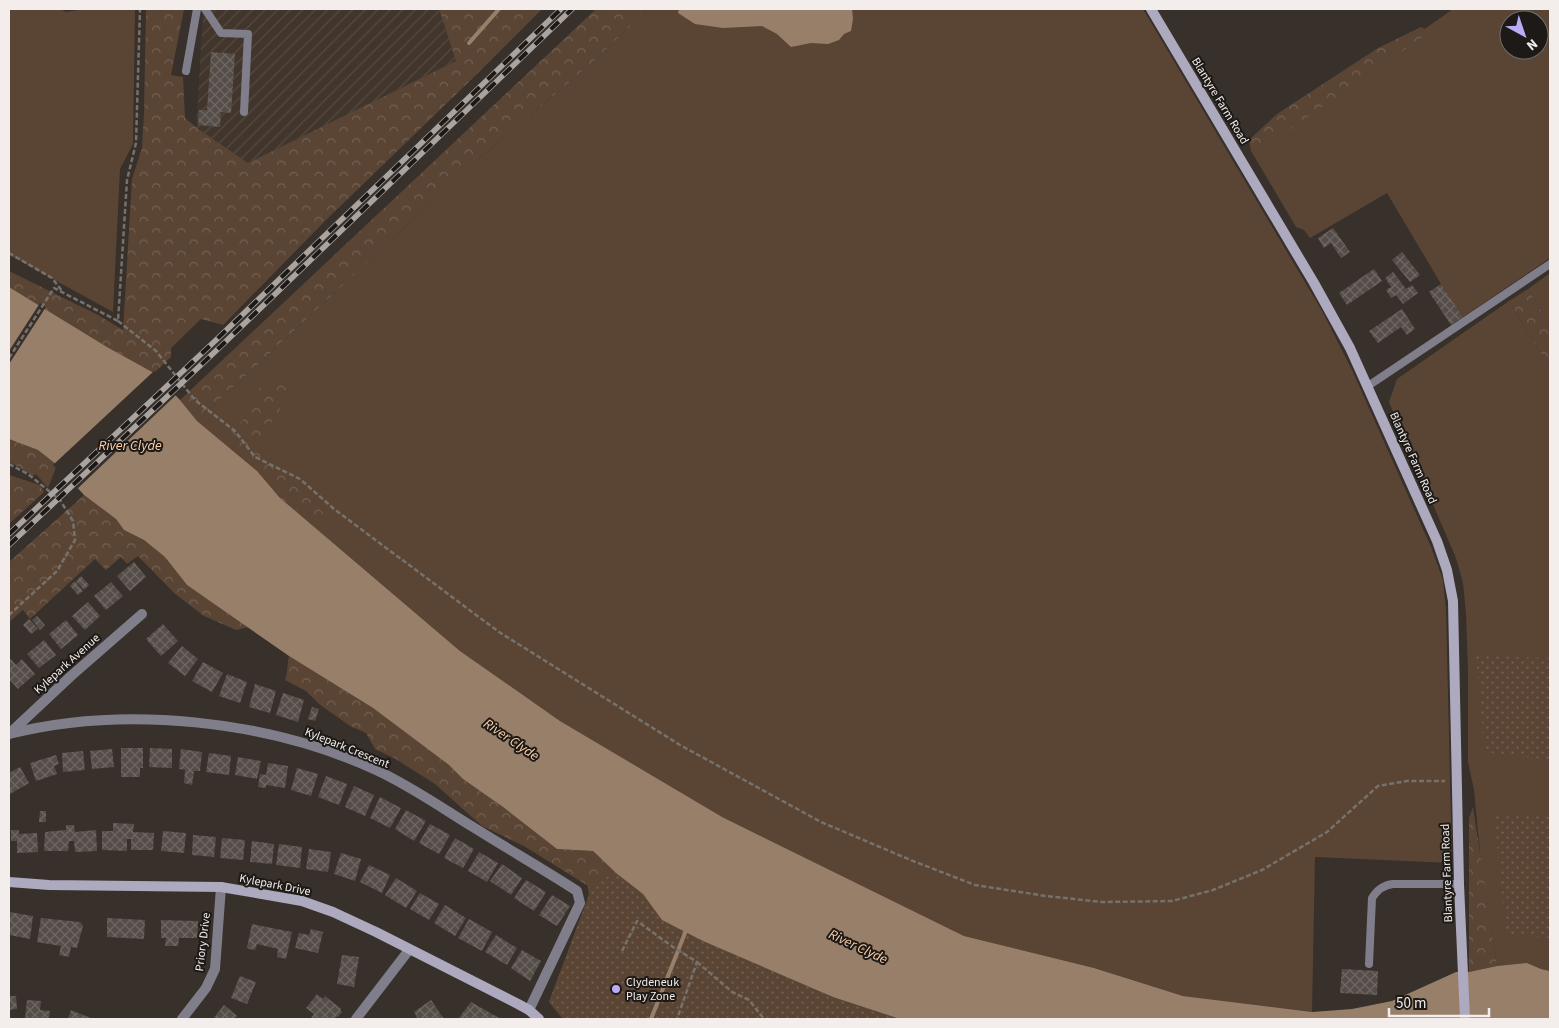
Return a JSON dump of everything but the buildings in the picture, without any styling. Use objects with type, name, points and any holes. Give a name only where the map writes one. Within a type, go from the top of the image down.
[{"type":"main road","name":"Blantyre Farm Road","points":[[1151,9],[1336,321],[1359,365],[1437,541],[1450,579],[1453,601],[1459,884],[1465,1019]]},
{"type":"main road","name":"Kylepark Drive","points":[[9,882],[50,885],[221,888],[277,896],[319,907],[376,932],[529,1010],[539,1019]]},
{"type":"street","name":"Kylepark Avenue","points":[[9,734],[71,676],[142,614]]},
{"type":"street","name":"Kylepark Crescent","points":[[9,734],[71,722],[168,720],[240,729],[307,743],[376,770],[432,802],[576,891],[580,903],[529,1010]]},
{"type":"street","name":"Priory Drive","points":[[182,1019],[206,988],[215,969],[221,888]]},
{"type":"street","points":[[356,1019],[409,950]]},
{"type":"lane","points":[[186,71],[197,9]]},
{"type":"lane","points":[[205,9],[221,33],[248,34],[244,112]]},
{"type":"lane","points":[[1368,386],[1550,264]]},
{"type":"lane","points":[[1369,964],[1372,898],[1376,892],[1385,885],[1393,884],[1459,884]]},
{"type":"path","points":[[118,321],[127,180],[136,143],[140,9]]},
{"type":"path","points":[[9,253],[52,278],[64,293]]},
{"type":"path","points":[[9,358],[54,288],[118,321],[156,350],[195,400],[235,431],[255,457],[300,479],[334,509],[499,632],[680,745],[821,822],[975,886],[1102,902],[1172,902],[1213,890],[1262,870],[1327,832],[1378,786],[1407,781],[1457,780]]},
{"type":"path","points":[[9,464],[28,474],[60,500],[73,521],[75,540],[57,571],[9,615]]},
{"type":"path","points":[[622,951],[637,920],[697,962],[732,992],[749,1000],[764,1019]]},
{"type":"path","points":[[677,1019],[697,962]]},
{"type":"shaded area","points":[[206,9],[439,9],[456,61],[248,163],[196,128],[203,15]]},
{"type":"green space","points":[[9,9],[60,9],[66,12],[85,9],[135,9],[133,144],[120,169],[113,312],[9,255]]},
{"type":"green space","points":[[146,9],[184,9],[171,75],[183,77],[185,118],[248,163],[456,61],[439,9],[542,9],[327,219],[223,325],[201,319],[171,348],[171,357],[154,373],[107,347],[9,287],[9,271],[98,315],[123,330],[132,179],[142,148]]},
{"type":"green space","points":[[596,9],[648,9],[592,63],[473,164],[197,421],[180,400]]},
{"type":"green space","points":[[648,9],[1143,9],[1322,311],[1352,370],[1431,547],[1443,580],[1446,610],[1452,863],[1315,857],[1312,1012],[1183,996],[1094,968],[964,936],[721,817],[560,721],[460,651],[279,497],[197,421],[473,164],[592,63]]},
{"type":"green space","points":[[1453,9],[1550,9],[1550,258],[1463,317],[1441,284],[1387,193],[1310,238],[1304,230],[1296,227],[1251,151]]},
{"type":"green space","points":[[1421,27],[1430,32],[1258,153],[1251,151],[1249,140],[1277,114],[1378,48]]},
{"type":"green space","points":[[1550,273],[1550,325],[1528,289]]},
{"type":"green space","points":[[1528,289],[1550,325],[1550,369],[1509,301]]},
{"type":"green space","points":[[1509,301],[1550,369],[1550,971],[1527,963],[1497,966],[1481,863],[1474,790],[1468,762],[1468,671],[1463,583],[1456,558],[1389,402],[1397,379]]},
{"type":"green space","points":[[275,379],[291,392],[264,434],[253,441],[257,451],[327,516],[319,528],[279,497],[257,471],[228,442],[229,434],[250,413],[256,390]]},
{"type":"green space","points":[[9,439],[38,450],[57,465],[48,488],[36,474],[33,476],[9,462]]},
{"type":"green space","points":[[9,475],[40,485],[44,492],[9,524]]},
{"type":"green space","points":[[84,495],[116,519],[124,530],[144,540],[165,557],[187,585],[249,627],[236,630],[204,616],[174,593],[138,556],[127,564],[121,557],[106,570],[95,559],[30,619],[23,610],[9,622],[9,562]]},
{"type":"green space","points":[[289,656],[373,708],[449,765],[463,779],[557,849],[593,851],[616,873],[703,941],[833,997],[900,1019],[563,1019],[549,1002],[589,895],[588,886],[524,846],[482,826],[435,784],[394,758],[375,749],[366,733],[350,726],[319,704],[306,691],[285,680]]},
{"type":"green space","points":[[1476,656],[1550,658],[1550,760],[1485,752]]},
{"type":"green space","points":[[1473,807],[1497,966],[1469,972],[1469,818]]},
{"type":"green space","points":[[1494,813],[1550,817],[1550,938],[1506,935]]},
{"type":"green space","points":[[616,873],[643,894],[662,920],[703,941],[833,997],[900,1019],[563,1019],[549,1002],[589,895],[588,886]]},
{"type":"water","points":[[679,9],[852,9],[853,19],[851,31],[844,34],[839,40],[828,44],[811,43],[791,47],[777,34],[762,26],[723,28],[695,24],[678,13]]},
{"type":"water","name":"River Clyde","points":[[9,287],[107,347],[154,373],[197,421],[257,471],[279,497],[460,651],[560,721],[722,817],[964,936],[1094,968],[1183,996],[1312,1012],[1352,1009],[1392,1001],[1456,972],[1469,972],[1497,966],[1527,963],[1550,971],[1550,1019],[900,1019],[833,997],[703,941],[662,920],[643,894],[616,873],[593,851],[557,849],[463,779],[449,765],[373,708],[289,656],[187,585],[165,557],[144,540],[124,530],[116,519],[84,495],[57,465],[38,450],[9,439]]},
{"type":"pier","points":[[40,303],[46,307],[9,364],[9,351]]},
{"type":"pier","points":[[154,371],[177,394],[76,490],[53,465]]},
{"type":"waterway","points":[[469,43],[499,9]]},
{"type":"waterway","points":[[651,1019],[687,928]]},
{"type":"railway","points":[[9,534],[215,341],[561,9]]},
{"type":"railway","points":[[9,545],[220,347],[572,9]]},
{"type":"place","name":"Clydeneuk Play Zone","points":[[616,989]]}]
